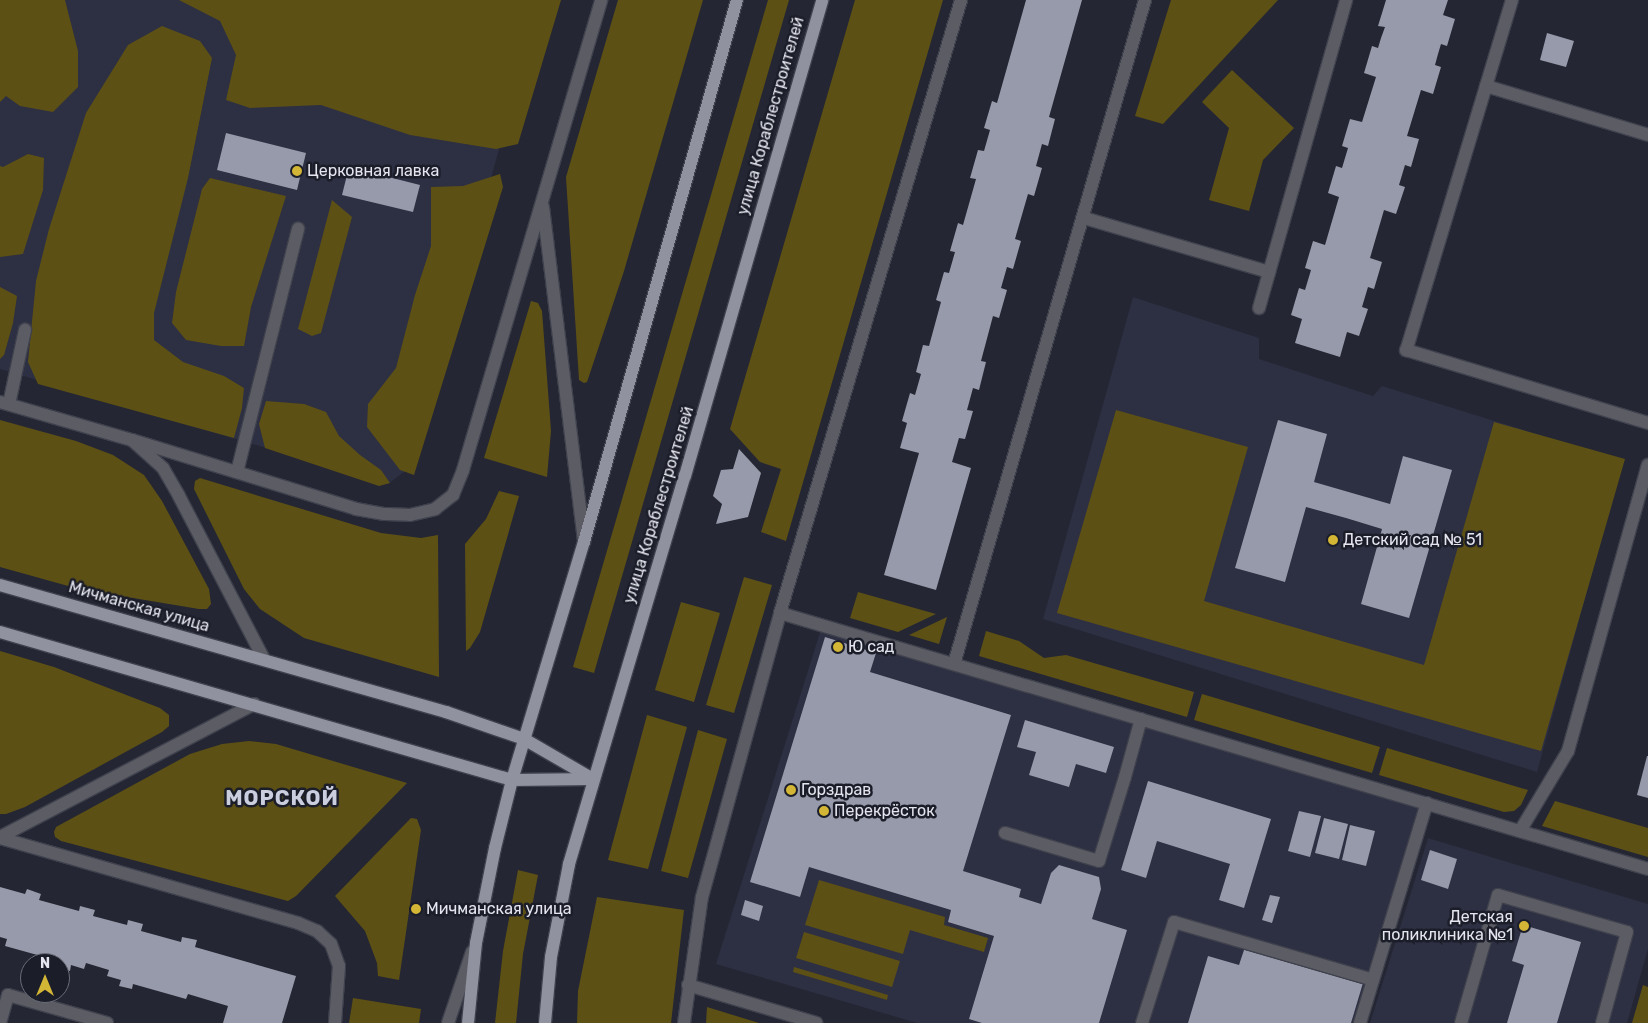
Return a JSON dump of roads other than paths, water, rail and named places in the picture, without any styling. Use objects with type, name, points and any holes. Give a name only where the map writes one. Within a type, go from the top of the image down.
[{"type":"main road","points":[[468,1023],[476,943],[495,848],[512,780],[584,542],[737,0]]},
{"type":"main road","name":"улица Кораблестроителей","points":[[544,1023],[558,908],[593,779],[685,476],[822,0]]},
{"type":"main road","name":"Мичманская улица","points":[[0,585],[446,712],[524,739],[593,779]]},
{"type":"main road","points":[[0,632],[512,780],[593,779]]},
{"type":"street","points":[[25,330],[4,403],[356,509],[384,514],[410,515],[435,509],[453,495],[463,470],[601,0]]},
{"type":"street","points":[[684,1023],[702,896],[780,613],[961,0]]},
{"type":"street","points":[[954,664],[1084,218],[1145,0]]},
{"type":"street","points":[[1259,308],[1346,0]]},
{"type":"street","points":[[1512,0],[1406,350],[1648,423]]},
{"type":"street","points":[[1486,86],[1648,135]]},
{"type":"street","points":[[543,202],[584,542]]},
{"type":"street","points":[[1084,218],[1269,272]]},
{"type":"street","points":[[237,472],[298,229]]},
{"type":"street","points":[[132,440],[163,468],[264,659]]},
{"type":"street","points":[[1520,831],[1568,751],[1648,465]]},
{"type":"street","points":[[780,613],[1648,869]]},
{"type":"street","points":[[0,837],[254,704]]},
{"type":"street","points":[[1005,833],[1099,861],[1125,777],[1140,719]]},
{"type":"street","points":[[1360,1023],[1427,803]]},
{"type":"street","points":[[0,837],[298,923],[317,931],[331,944],[339,966],[335,1023]]},
{"type":"street","points":[[1461,1023],[1498,895],[1627,932],[1602,1023]]},
{"type":"street","points":[[1142,1023],[1174,922],[1373,980]]},
{"type":"street","points":[[448,1023],[476,943]]},
{"type":"street","points":[[688,985],[816,1023]]},
{"type":"street","points":[[0,1023],[4,992],[107,1023]]},
{"type":"place","name":"Церковная лавка","points":[[297,171]]},
{"type":"place","name":"Детский сад № 51","points":[[1333,540]]},
{"type":"place","name":"Ю сад","points":[[838,647]]},
{"type":"place","name":"Горздрав","points":[[791,790]]},
{"type":"place","name":"Перекрёсток","points":[[824,811]]},
{"type":"place","name":"Мичманская улица","points":[[416,909]]},
{"type":"place","name":"Детская поликлиника №1","points":[[1524,926]]},
{"type":"district","name":"МОРСКОЙ","points":[[282,798]]}]
